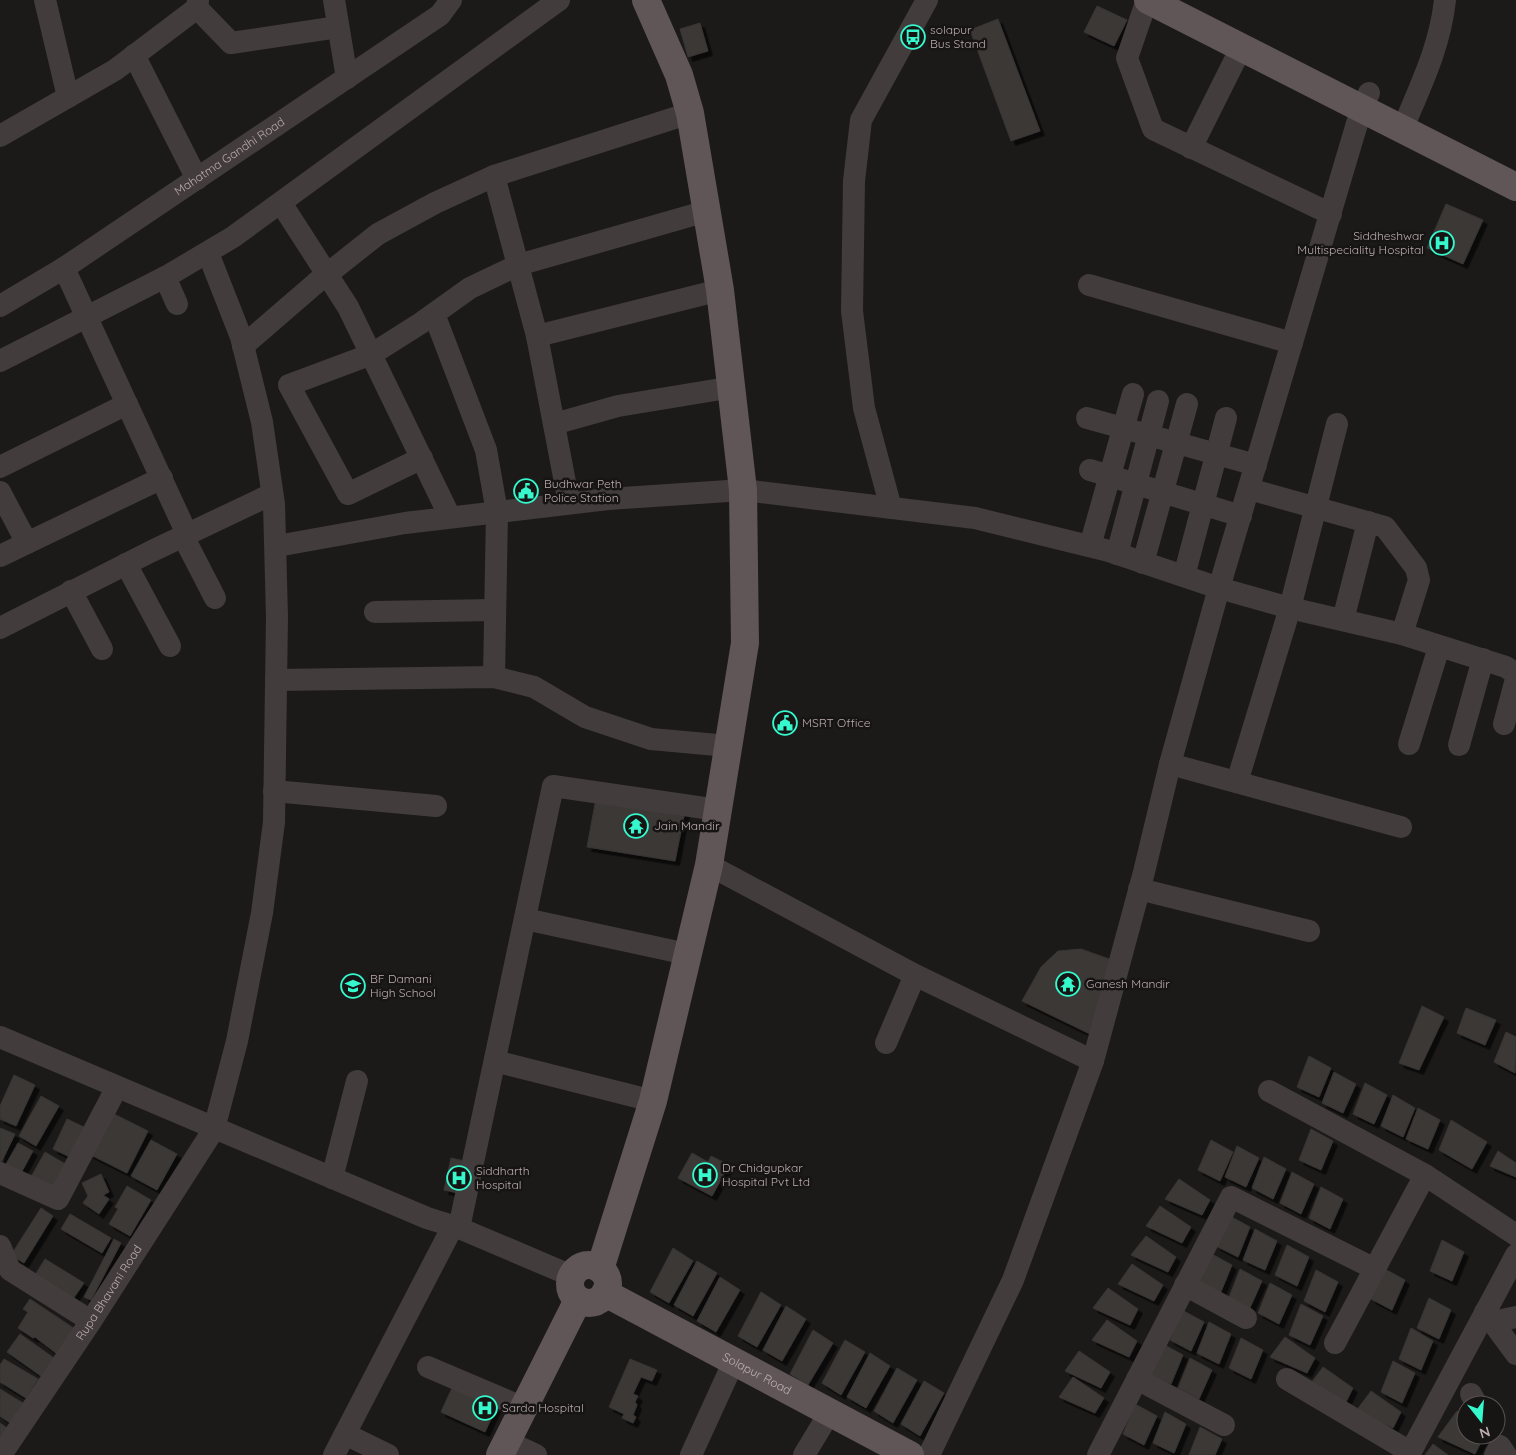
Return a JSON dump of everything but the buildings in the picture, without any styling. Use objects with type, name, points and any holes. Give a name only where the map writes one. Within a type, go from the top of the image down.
[{"type":"main road","points":[[518,1453],[590,1288],[653,1101],[709,865],[745,643],[743,490],[733,387],[720,290],[690,114],[679,75],[646,0]]},
{"type":"main road","points":[[1147,0],[1241,48],[1365,101]]},
{"type":"main road","points":[[1183,0],[1405,122],[1516,187]]},
{"type":"main road","points":[[1405,122],[1516,167]]},
{"type":"main road","points":[[518,1453],[524,1408],[590,1288]]},
{"type":"main road","name":"Solapur Road","points":[[590,1288],[910,1455]]},
{"type":"street","points":[[45,0],[68,97]]},
{"type":"street","points":[[334,0],[347,78]]},
{"type":"street","name":"Mahatma Gandhi Road","points":[[0,306],[64,268],[440,15],[451,0]]},
{"type":"street","points":[[0,361],[88,318],[208,253],[281,203],[559,0]]},
{"type":"street","points":[[891,508],[864,408],[852,311],[854,181],[861,120],[927,0]]},
{"type":"street","points":[[1147,0],[1127,58],[1153,129],[1330,214]]},
{"type":"street","points":[[1405,122],[1434,56],[1442,24],[1445,0]]},
{"type":"street","points":[[0,136],[115,70],[197,4],[231,43],[338,28]]},
{"type":"street","points":[[1191,148],[1241,48]]},
{"type":"street","points":[[134,55],[197,179]]},
{"type":"street","points":[[929,1455],[1013,1280],[1093,1061],[1139,890],[1170,764],[1219,588],[1365,101]]},
{"type":"street","points":[[243,346],[327,274],[378,234],[435,203],[494,176],[690,114]]},
{"type":"street","points":[[494,176],[537,336],[569,503]]},
{"type":"street","points":[[281,203],[348,307],[450,517]]},
{"type":"street","points":[[422,458],[348,494],[289,385],[372,354],[470,288],[518,265],[707,211]]},
{"type":"street","name":"Rupa Bhavani Road","points":[[1,1455],[91,1321],[214,1128],[252,973],[274,822],[277,546],[262,422],[243,346],[208,253]]},
{"type":"street","points":[[64,268],[162,478],[185,535],[215,598]]},
{"type":"street","points":[[165,277],[177,304]]},
{"type":"street","points":[[1089,285],[1292,343]]},
{"type":"street","points":[[537,336],[720,290]]},
{"type":"street","points":[[434,314],[486,450],[497,512],[494,677]]},
{"type":"street","points":[[554,424],[618,406],[733,387]]},
{"type":"street","points":[[1090,546],[1100,473],[1123,428],[1133,394]]},
{"type":"street","points":[[1117,554],[1158,401]]},
{"type":"street","points":[[0,467],[128,404]]},
{"type":"street","points":[[1143,562],[1188,404]]},
{"type":"street","points":[[1087,418],[1256,465]]},
{"type":"street","points":[[1184,576],[1226,418]]},
{"type":"street","points":[[1237,782],[1290,608],[1337,424]]},
{"type":"street","points":[[1100,473],[1241,516]]},
{"type":"street","points":[[0,556],[162,478]]},
{"type":"street","points":[[1250,488],[1385,527],[1416,568],[1419,580],[1402,634]]},
{"type":"street","points":[[277,546],[450,517],[608,499],[743,490],[975,518],[1090,546],[1219,588],[1290,608],[1402,634],[1439,647],[1484,659],[1506,667],[1516,674]]},
{"type":"street","points":[[0,492],[27,542]]},
{"type":"street","points":[[0,628],[71,591],[272,494]]},
{"type":"street","points":[[1343,620],[1368,522]]},
{"type":"street","points":[[126,564],[170,646]]},
{"type":"street","points":[[71,591],[102,649]]},
{"type":"street","points":[[375,612],[495,610]]},
{"type":"street","points":[[1409,744],[1439,647]]},
{"type":"street","points":[[1458,745],[1484,659]]},
{"type":"street","points":[[276,680],[494,677],[534,687],[585,717],[651,739],[728,746]]},
{"type":"street","points":[[1504,724],[1516,679]]},
{"type":"street","points":[[1170,764],[1401,827]]},
{"type":"street","points":[[334,1455],[456,1227],[495,1061],[553,786],[718,810]]},
{"type":"street","points":[[274,791],[436,806]]},
{"type":"street","points":[[709,865],[915,975],[1093,1061]]},
{"type":"street","points":[[1139,890],[1309,931]]},
{"type":"street","points":[[525,919],[687,954]]},
{"type":"street","points":[[886,1043],[915,975]]},
{"type":"street","points":[[0,1037],[427,1218],[456,1227],[590,1288]]},
{"type":"street","points":[[495,1061],[653,1101]]},
{"type":"street","points":[[332,1178],[357,1081]]},
{"type":"street","points":[[0,1173],[58,1199],[117,1087]]},
{"type":"street","points":[[1269,1091],[1425,1175],[1516,1235]]},
{"type":"street","points":[[1335,1343],[1425,1175]]},
{"type":"street","points":[[1098,1455],[1231,1197],[1375,1269]]},
{"type":"street","points":[[0,1246],[10,1270],[91,1321]]},
{"type":"street","points":[[1287,1379],[1409,1454],[1489,1317],[1516,1255]]},
{"type":"street","points":[[1185,1285],[1246,1318]]},
{"type":"street","points":[[1489,1317],[1516,1317]]},
{"type":"street","points":[[1489,1317],[1516,1354]]},
{"type":"street","points":[[691,1455],[734,1362]]},
{"type":"street","points":[[428,1366],[524,1408]]},
{"type":"street","points":[[1137,1379],[1224,1425]]},
{"type":"street","points":[[804,1455],[830,1412]]},
{"type":"street","points":[[344,1434],[388,1455]]},
{"type":"place","name":"solapur Bus Stand","points":[[913,37]]},
{"type":"place","name":"Siddheshwar Multispeciality Hospital","points":[[1442,243]]},
{"type":"place","name":"Budhwar Peth Police Station","points":[[526,491]]},
{"type":"place","name":"MSRT Office","points":[[785,723]]},
{"type":"place","name":"Jain Mandir","points":[[636,826]]},
{"type":"place","name":"Ganesh Mandir","points":[[1068,984]]},
{"type":"place","name":"BF Damani High School","points":[[353,986]]},
{"type":"place","name":"Dr Chidgupkar Hospital Pvt Ltd","points":[[705,1175]]},
{"type":"place","name":"Siddharth Hospital","points":[[459,1178]]},
{"type":"place","name":"Sarda Hospital","points":[[485,1408]]}]
